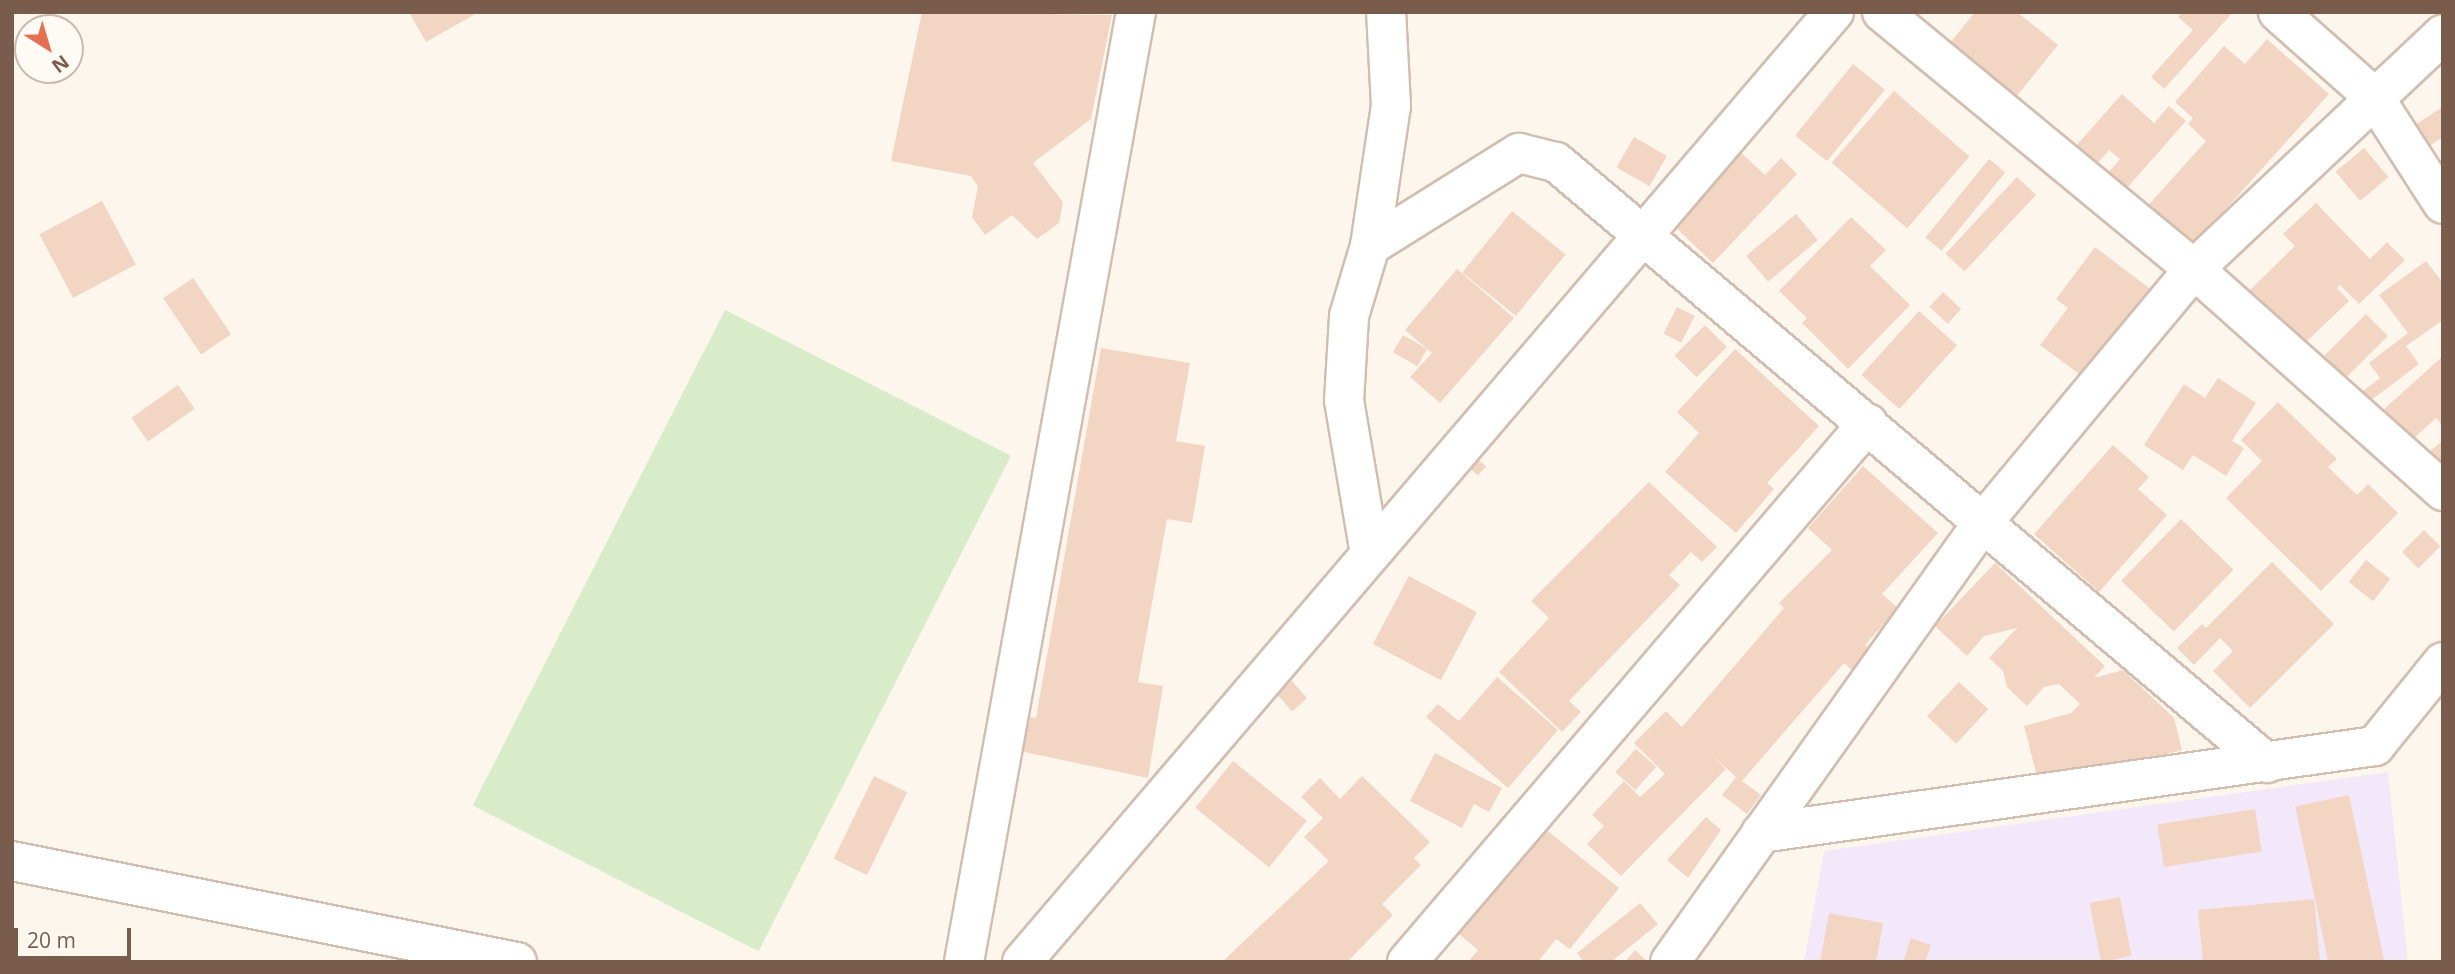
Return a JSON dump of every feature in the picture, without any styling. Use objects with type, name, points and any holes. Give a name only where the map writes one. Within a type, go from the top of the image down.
[{"type":"street","points":[[964,962],[1136,12]]},
{"type":"street","points":[[1370,554],[1344,401],[1349,316],[1370,246],[1391,106],[1386,12]]},
{"type":"street","points":[[1022,962],[1834,12]]},
{"type":"street","points":[[1882,12],[2194,269],[2443,491]]},
{"type":"street","points":[[2278,12],[2374,97],[2443,204]]},
{"type":"street","points":[[1670,962],[1984,521],[2194,269],[2443,34]]},
{"type":"street","points":[[1370,246],[1519,153],[1556,162],[1645,233],[2267,763]]},
{"type":"street","points":[[1407,962],[1868,423]]},
{"type":"street","points":[[1761,833],[2375,746],[2440,679]]},
{"type":"street","points":[[12,861],[517,962]]},
{"type":"shaded area","points":[[2388,772],[2408,962],[1804,962],[1824,851]]},
{"type":"green space","points":[[725,310],[1011,456],[759,951],[473,805]]},
{"type":"building","points":[[409,12],[479,12],[426,42]]},
{"type":"building","points":[[922,12],[1112,15],[1091,119],[1033,163],[1063,202],[1059,223],[1037,239],[1012,215],[985,235],[972,217],[978,186],[971,176],[891,161]]},
{"type":"building","points":[[1975,12],[2017,12],[2058,45],[2012,102],[1945,49]]},
{"type":"building","points":[[2183,12],[2233,12],[2164,89],[2151,77],[2193,30],[2178,17]]},
{"type":"building","points":[[2267,39],[2329,94],[2183,257],[2135,220],[2206,141],[2188,124],[2193,118],[2175,102],[2224,46],[2245,64]]},
{"type":"building","points":[[1853,64],[1885,90],[1827,161],[1795,135]]},
{"type":"building","points":[[1894,91],[1969,157],[1907,228],[1832,163]]},
{"type":"building","points":[[2122,94],[2154,123],[2169,106],[2186,121],[2120,196],[2102,180],[2120,159],[2109,150],[2087,175],[2066,157]]},
{"type":"building","points":[[2441,108],[2443,137],[2429,146],[2415,125]]},
{"type":"building","points":[[1634,137],[1667,156],[1649,186],[1616,167]]},
{"type":"building","points":[[2364,148],[2388,177],[2360,201],[2336,172]]},
{"type":"building","points":[[1738,150],[1765,175],[1781,158],[1797,174],[1713,263],[1671,223]]},
{"type":"building","points":[[1989,159],[2005,172],[1942,251],[1925,237]]},
{"type":"building","points":[[2017,177],[2036,195],[1964,272],[1945,254]]},
{"type":"building","points":[[102,201],[136,265],[73,298],[39,234]]},
{"type":"building","points":[[2316,203],[2370,259],[2387,242],[2405,260],[2359,304],[2340,285],[2337,288],[2349,301],[2307,341],[2250,290],[2295,246],[2283,234]]},
{"type":"building","points":[[1512,211],[1566,254],[1516,316],[1462,272]]},
{"type":"building","points":[[1796,214],[1818,240],[1768,282],[1746,256]]},
{"type":"building","points":[[1851,217],[1886,250],[1870,266],[1910,305],[1848,369],[1802,323],[1807,318],[1779,291]]},
{"type":"building","points":[[2095,247],[2161,297],[2094,385],[2040,345],[2068,308],[2056,299]]},
{"type":"building","points":[[2426,261],[2443,283],[2443,320],[2406,346],[2419,364],[2361,408],[2354,398],[2380,378],[2369,363],[2408,333],[2379,295]]},
{"type":"building","points":[[1457,269],[1514,318],[1440,403],[1410,377],[1432,353],[1405,330]]},
{"type":"building","points":[[193,278],[231,334],[201,355],[163,298]]},
{"type":"building","points":[[1943,292],[1961,309],[1948,324],[1929,307]]},
{"type":"building","points":[[1677,307],[1695,316],[1681,343],[1663,334]]},
{"type":"building","points":[[1919,311],[1957,345],[1899,409],[1861,375]]},
{"type":"building","points":[[2366,314],[2388,336],[2332,392],[2310,370]]},
{"type":"building","points":[[1705,325],[1727,347],[1697,377],[1675,355]]},
{"type":"building","points":[[1403,335],[1427,349],[1417,366],[1393,352]]},
{"type":"building","points":[[1101,348],[1190,363],[1176,441],[1205,446],[1192,523],[1167,519],[1138,682],[1163,686],[1148,778],[1010,749],[1016,715],[1036,718]]},
{"type":"building","points":[[1735,349],[1819,426],[1767,483],[1774,489],[1736,533],[1665,472],[1699,433],[1677,412]]},
{"type":"building","points":[[2443,356],[2443,426],[2436,418],[2412,440],[2384,409]]},
{"type":"building","points":[[2218,378],[2256,403],[2232,441],[2244,448],[2226,476],[2193,455],[2183,470],[2144,445],[2184,384],[2205,398]]},
{"type":"building","points":[[178,385],[195,409],[148,441],[131,418]]},
{"type":"building","points":[[2278,402],[2337,459],[2328,467],[2357,495],[2368,484],[2398,513],[2321,591],[2226,498],[2262,461],[2241,440]]},
{"type":"building","points":[[2443,440],[2443,474],[2426,455]]},
{"type":"building","points":[[2113,445],[2149,477],[2138,489],[2167,515],[2099,592],[2034,534]]},
{"type":"building","points":[[1463,447],[1486,466],[1478,475],[1455,456]]},
{"type":"building","points":[[1863,466],[1938,533],[1882,594],[1898,608],[1865,645],[1884,662],[1866,683],[1844,663],[1742,781],[1761,795],[1747,814],[1722,795],[1736,777],[1711,754],[1726,769],[1621,876],[1587,844],[1604,826],[1592,815],[1624,781],[1640,797],[1665,774],[1634,743],[1666,711],[1682,727],[1784,608],[1779,603],[1832,550],[1808,528]]},
{"type":"building","points":[[1649,482],[1717,547],[1702,562],[1691,552],[1669,575],[1680,585],[1569,701],[1581,712],[1562,732],[1499,672],[1549,618],[1531,601]]},
{"type":"building","points":[[2181,519],[2234,570],[2174,632],[2121,581]]},
{"type":"building","points":[[2424,530],[2440,546],[2418,568],[2402,552]]},
{"type":"building","points":[[2366,560],[2390,579],[2373,601],[2349,582]]},
{"type":"building","points":[[2272,562],[2334,624],[2250,708],[2213,671],[2233,651],[2220,638],[2194,665],[2177,648],[2202,624],[2206,628]]},
{"type":"building","points":[[1995,563],[2105,666],[2094,678],[2123,670],[2174,718],[2182,750],[2040,788],[2024,726],[2071,713],[2080,704],[2059,684],[2044,687],[2027,706],[2007,687],[2003,671],[1989,658],[2017,628],[1984,636],[1967,656],[1935,626]]},
{"type":"building","points":[[1409,576],[1477,612],[1441,680],[1373,644]]},
{"type":"building","points":[[1497,677],[1558,730],[1508,788],[1426,717],[1438,704],[1459,721]]},
{"type":"building","points":[[1292,681],[1307,698],[1292,711],[1277,694]]},
{"type":"building","points":[[1959,682],[1988,709],[1956,744],[1927,716]]},
{"type":"building","points":[[1636,749],[1656,767],[1635,790],[1615,772]]},
{"type":"building","points":[[1435,753],[1502,788],[1489,812],[1474,804],[1462,828],[1410,801]]},
{"type":"building","points":[[1233,761],[1307,821],[1269,867],[1195,808]]},
{"type":"building","points":[[874,776],[907,792],[867,875],[834,859]]},
{"type":"building","points":[[1362,776],[1430,842],[1414,858],[1421,865],[1382,904],[1393,915],[1347,962],[1222,962],[1329,861],[1304,837],[1323,818],[1301,797],[1320,778],[1340,799]]},
{"type":"building","points":[[2349,795],[2384,962],[2328,962],[2295,806]]},
{"type":"building","points":[[2255,809],[2262,851],[2164,867],[2157,824]]},
{"type":"building","points":[[1706,817],[1721,830],[1688,878],[1667,860]]},
{"type":"building","points":[[1544,828],[1619,888],[1570,949],[1556,939],[1538,962],[1468,962],[1478,950],[1459,934]]},
{"type":"building","points":[[2120,897],[2131,956],[2101,962],[2090,903]]},
{"type":"building","points":[[2314,899],[2320,962],[2203,962],[2198,910]]},
{"type":"building","points":[[1640,903],[1658,924],[1611,962],[1584,962],[1577,953]]},
{"type":"building","points":[[1829,913],[1883,923],[1876,962],[1820,962]]},
{"type":"building","points":[[1911,938],[1931,945],[1925,962],[1903,962]]},
{"type":"building","points":[[1635,950],[1648,962],[1625,962]]}]
